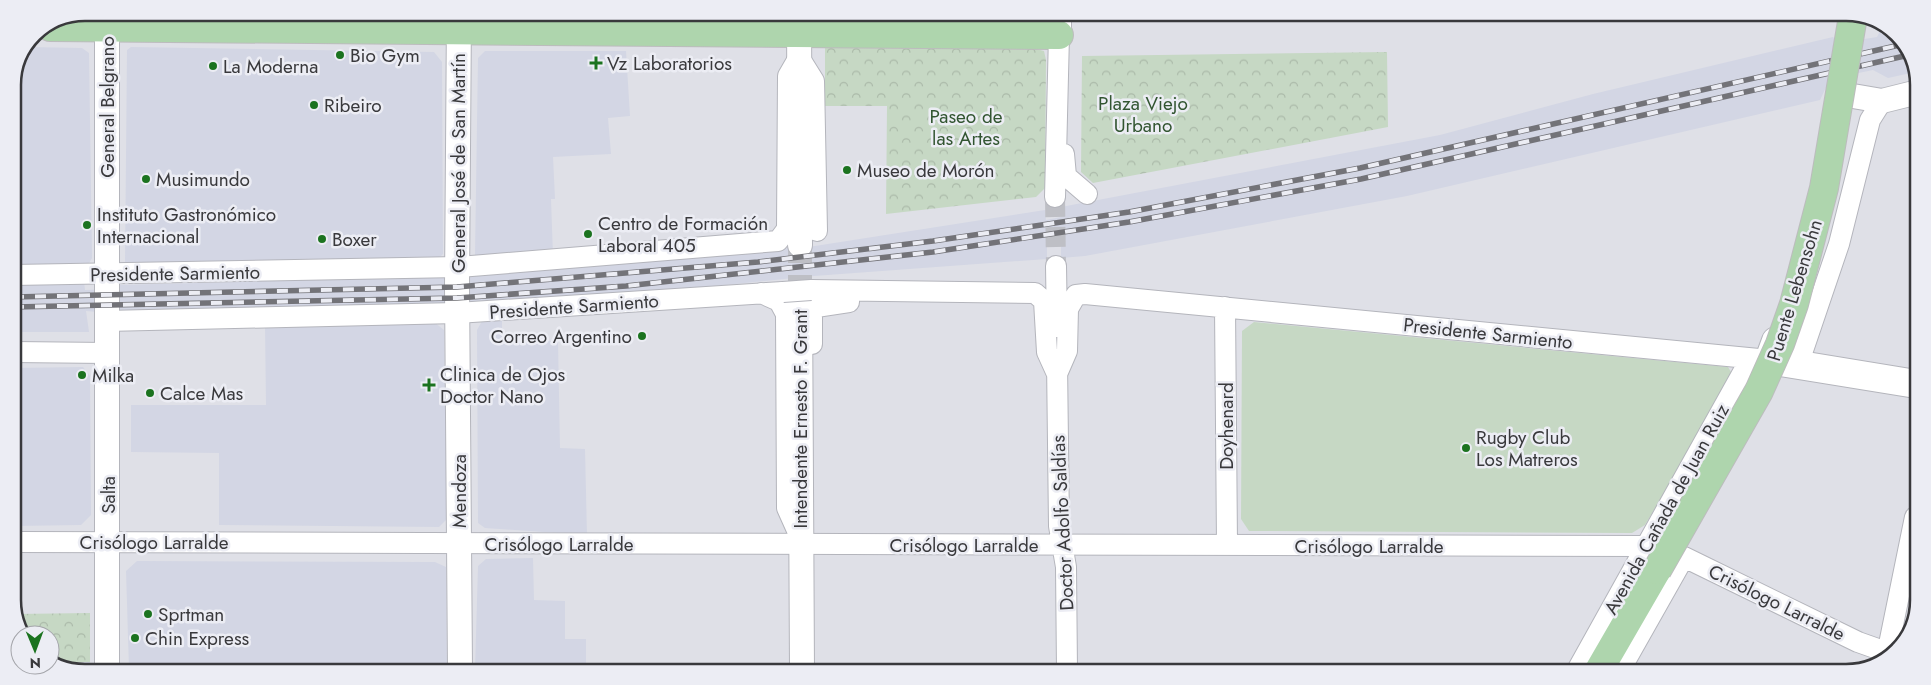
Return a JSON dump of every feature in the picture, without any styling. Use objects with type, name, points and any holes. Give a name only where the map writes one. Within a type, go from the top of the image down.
[{"type":"main road","points":[[63,25],[99,21]]},
{"type":"main road","points":[[459,21],[799,34],[1059,25]]},
{"type":"main road","name":"Avenida Cañada de Juan Ruiz","points":[[1769,360],[1825,193],[1838,142],[1847,95],[1846,38],[1848,21]]},
{"type":"main road","name":"Puente Lebensohn","points":[[1603,664],[1672,560],[1759,391],[1783,336],[1796,295],[1824,188],[1852,22]]},
{"type":"main road","name":"Presidente Sarmiento","points":[[1769,360],[1910,383]]},
{"type":"street","name":"General Belgrano","points":[[106,321],[107,21]]},
{"type":"street","name":"General José de San Martín","points":[[457,313],[459,268],[459,21]]},
{"type":"street","points":[[1055,197],[1059,25]]},
{"type":"street","points":[[799,34],[800,237]]},
{"type":"street","points":[[1847,95],[1882,101],[1910,94]]},
{"type":"street","points":[[1058,98],[1064,107],[1066,176],[1087,194]]},
{"type":"street","points":[[1798,365],[1838,244],[1870,120],[1882,101]]},
{"type":"street","name":"Presidente Sarmiento","points":[[21,275],[459,268],[778,241],[800,237]]},
{"type":"street","points":[[1056,266],[1057,374]]},
{"type":"street","name":"Intendente Ernesto F. Grant","points":[[801,542],[813,508],[812,313],[816,307],[822,304],[855,302],[862,298],[866,292]]},
{"type":"street","name":"Presidente Sarmiento","points":[[106,321],[457,313],[761,293],[1029,292],[1040,296]]},
{"type":"street","name":"Intendente Ernesto F. Grant","points":[[761,293],[780,301],[786,314],[787,508],[801,542]]},
{"type":"street","name":"Intendente Ernesto F. Grant","points":[[798,294],[802,664]]},
{"type":"street","name":"Presidente Sarmiento","points":[[1068,309],[1076,295],[1085,294],[1225,306],[1769,360]]},
{"type":"street","name":"Doctor Adolfo Saldías","points":[[1040,296],[1044,301],[1047,352],[1057,374],[1059,526],[1066,567],[1067,664]]},
{"type":"street","name":"Doyhenard","points":[[1225,306],[1227,546]]},
{"type":"street","name":"Doctor Adolfo Saldías","points":[[1057,374],[1067,351],[1068,309]]},
{"type":"street","name":"Mendoza","points":[[457,313],[460,664]]},
{"type":"street","name":"Salta","points":[[106,321],[108,664]]},
{"type":"street","points":[[21,352],[107,353]]},
{"type":"street","name":"Avenida Cañada de Juan Ruiz","points":[[1623,664],[1672,560],[1671,534],[1757,387],[1769,360]]},
{"type":"street","name":"Avenida Cañada de Juan Ruiz","points":[[1580,664],[1743,372],[1769,360]]},
{"type":"street","name":"Crisólogo Larralde","points":[[21,542],[459,544],[801,542],[1063,546],[1645,546],[1672,560],[1882,652]]},
{"type":"street","points":[[1891,645],[1910,544]]},
{"type":"shaded area","points":[[1880,32],[1891,40],[1903,57],[1909,73],[1888,78],[1873,70],[1830,79],[1820,100],[1407,196],[1085,256],[1061,258],[1061,243],[1047,244],[1047,259],[814,276],[638,294],[484,304],[132,315],[86,311],[89,332],[21,332],[21,282],[84,281],[85,290],[117,289],[117,285],[427,277],[815,246],[1045,210],[1046,220],[1061,217],[1061,207],[1440,135],[1593,94],[1833,37],[1839,43],[1877,37]]},
{"type":"shaded area","points":[[34,47],[82,48],[89,53],[92,258],[88,265],[21,266],[21,86],[22,73],[26,61]]},
{"type":"shaded area","points":[[131,47],[434,52],[442,62],[443,254],[435,262],[125,263],[127,50]]},
{"type":"shaded area","points":[[485,51],[626,51],[630,116],[608,118],[611,154],[553,157],[555,199],[551,199],[553,256],[481,261],[475,255],[478,58]]},
{"type":"shaded area","points":[[502,320],[502,341],[558,341],[560,448],[585,449],[587,535],[485,528],[478,523],[477,330],[482,321]]},
{"type":"shaded area","points":[[434,322],[444,330],[447,519],[439,527],[219,525],[219,453],[131,452],[131,405],[266,405],[265,325]]},
{"type":"shaded area","points":[[83,367],[90,376],[91,515],[81,525],[21,526],[21,368]]},
{"type":"shaded area","points":[[533,558],[534,600],[565,601],[565,639],[586,639],[586,664],[475,664],[478,566],[486,559]]},
{"type":"shaded area","points":[[137,561],[435,562],[446,567],[447,664],[129,664],[126,571]]},
{"type":"shaded area","points":[[75,662],[90,662],[90,664],[86,664]]},
{"type":"green space","name":"Paseo de las Artes","points":[[825,48],[1032,48],[1044,51],[1046,60],[1045,188],[1036,197],[886,214],[887,106],[825,106]]},
{"type":"green space","name":"Plaza Viejo Urbano","points":[[1387,52],[1388,127],[1093,183],[1081,172],[1082,56]]},
{"type":"green space","name":"Rugby Club Los Matreros","points":[[1254,322],[1728,367],[1734,377],[1645,525],[1632,533],[1249,531],[1241,519],[1242,331]]},
{"type":"green space","points":[[90,613],[90,662],[75,662],[60,658],[60,625],[26,624],[23,614]]},
{"type":"tunnel","points":[[1055,197],[1056,266]]},
{"type":"tunnel","points":[[800,245],[800,299]]},
{"type":"railway","points":[[21,297],[457,287],[758,262],[933,241],[1129,212],[1360,168],[1896,46]]},
{"type":"railway","points":[[21,307],[457,298],[626,286],[933,252],[1129,222],[1361,179],[1903,56]]},
{"type":"place","name":"Bio Gym","points":[[340,55]]},
{"type":"place","name":"Vz Laboratorios","points":[[596,63]]},
{"type":"place","name":"La Moderna","points":[[213,66]]},
{"type":"place","name":"Ribeiro","points":[[314,105]]},
{"type":"place","name":"Museo de Morón","points":[[847,170]]},
{"type":"place","name":"Musimundo","points":[[146,179]]},
{"type":"place","name":"Instituto Gastronómico Internacional","points":[[87,225]]},
{"type":"place","name":"Centro de Formación Laboral 405","points":[[588,234]]},
{"type":"place","name":"Boxer","points":[[322,239]]},
{"type":"place","name":"Correo Argentino","points":[[642,336]]},
{"type":"place","name":"Milka","points":[[82,375]]},
{"type":"place","name":"Clinica de Ojos Doctor Nano","points":[[429,385]]},
{"type":"place","name":"Calce Mas","points":[[150,393]]},
{"type":"place","name":"Rugby Club Los Matreros","points":[[1466,448]]},
{"type":"place","name":"Sprtman","points":[[148,614]]},
{"type":"place","name":"Chin Express","points":[[135,638]]}]
